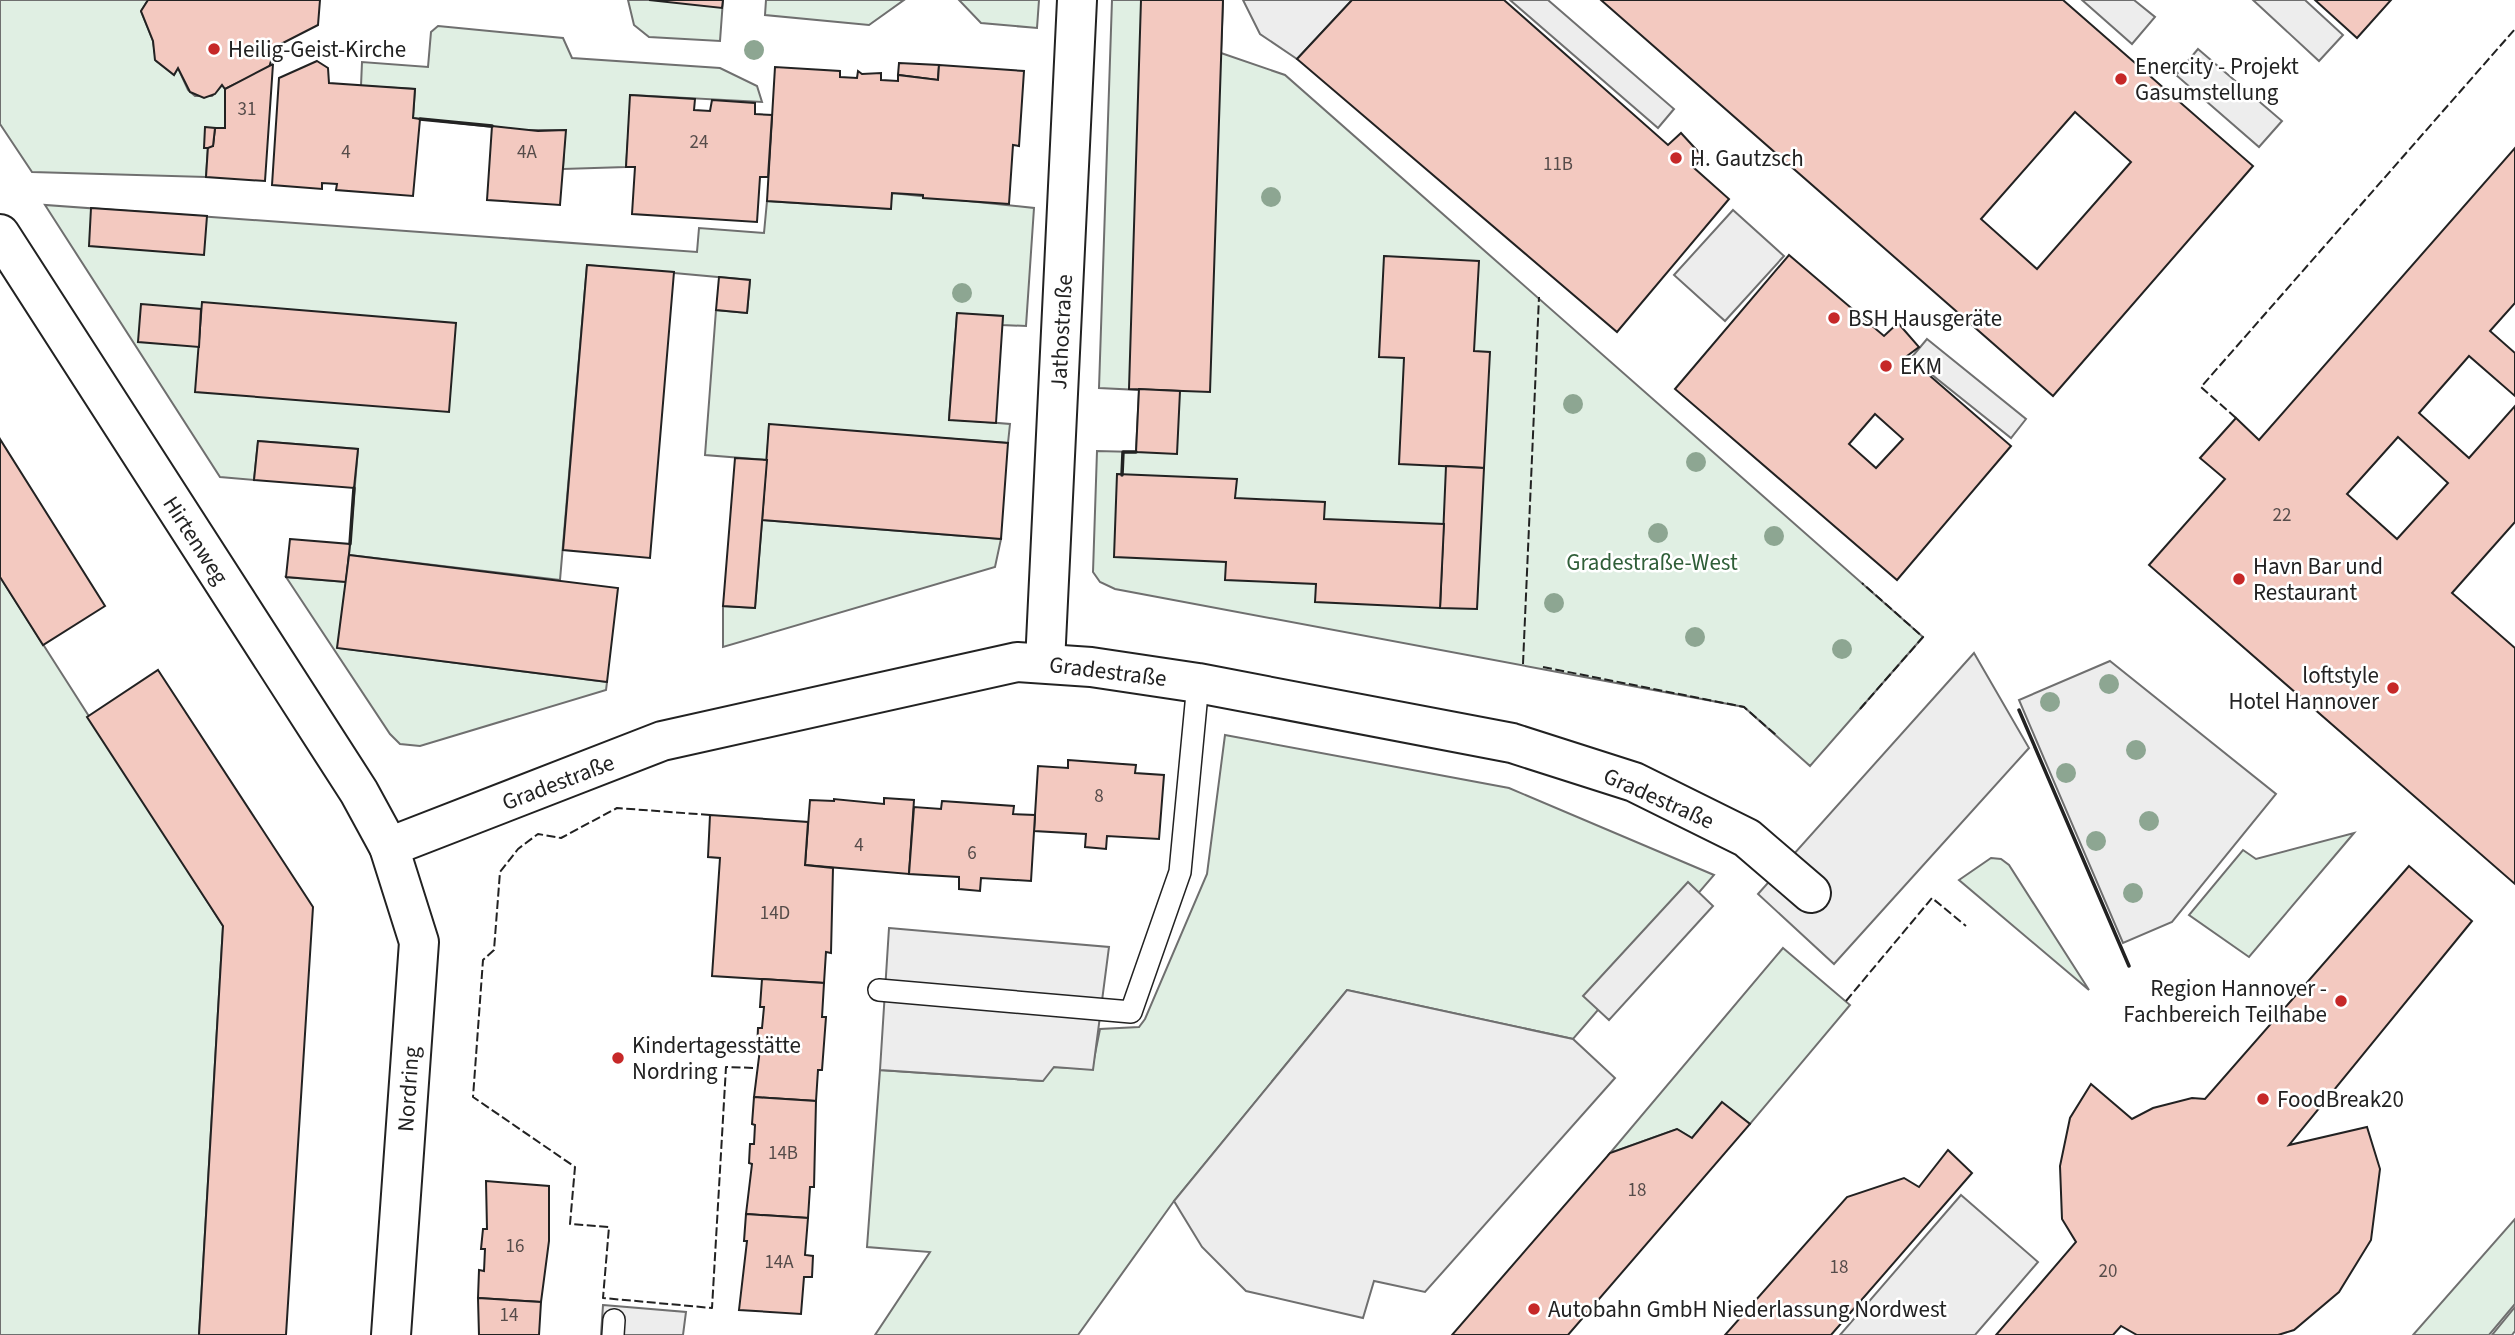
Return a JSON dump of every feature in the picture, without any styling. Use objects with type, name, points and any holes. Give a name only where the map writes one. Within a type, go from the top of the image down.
[{"type":"street","name":"Jathostraße","points":[[1045,663],[1077,0]]},
{"type":"street","name":"Hirtenweg","points":[[0,234],[359,792],[389,847]]},
{"type":"street","name":"Gradestraße","points":[[389,847],[662,741],[1017,662],[1091,667],[1198,683],[1512,743],[1634,782],[1747,838],[1811,893]]},
{"type":"street","name":"Nordring","points":[[389,847],[419,942],[391,1335]]},
{"type":"lane","points":[[879,990],[1131,1012],[1180,872],[1198,683]]},
{"type":"green space","points":[[0,0],[148,0],[141,11],[153,41],[156,61],[174,75],[178,68],[188,90],[195,96],[212,96],[222,85],[225,89],[225,128],[215,128],[213,146],[208,146],[206,177],[32,172],[0,124]]},
{"type":"green space","points":[[628,0],[723,0],[720,41],[649,37],[634,25]]},
{"type":"green space","points":[[766,0],[904,0],[869,25],[765,15]]},
{"type":"green space","points":[[959,0],[1039,0],[1037,28],[981,23]]},
{"type":"green space","name":"Gradestraße-West","points":[[1112,0],[1223,0],[1221,53],[1285,75],[1923,637],[1810,766],[1744,707],[1115,589],[1100,582],[1093,572],[1097,451],[1136,452],[1139,390],[1099,388]]},
{"type":"green space","points":[[438,26],[563,38],[572,58],[720,68],[757,86],[762,102],[631,95],[626,167],[563,169],[565,130],[520,130],[413,118],[415,89],[361,86],[362,62],[428,67],[431,32]]},
{"type":"green space","points":[[892,193],[1034,208],[1026,326],[1002,325],[1003,316],[957,314],[949,419],[1010,424],[1008,443],[769,425],[767,460],[705,455],[716,310],[747,313],[750,280],[587,265],[560,580],[349,555],[358,449],[258,441],[254,480],[220,477],[45,205],[697,252],[699,228],[764,233],[767,201],[890,209]]},
{"type":"green space","points":[[762,520],[1001,539],[995,567],[723,647],[723,606],[755,608]]},
{"type":"green space","points":[[0,577],[223,926],[199,1335],[0,1335]]},
{"type":"green space","points":[[286,577],[346,582],[338,648],[607,682],[606,690],[420,746],[400,744],[390,734]]},
{"type":"green space","points":[[1225,735],[1509,788],[1714,875],[1573,1039],[1347,990],[1174,1201],[1078,1335],[875,1335],[930,1252],[867,1247],[880,1070],[1042,1081],[1053,1067],[1092,1069],[1100,1029],[1139,1027],[1145,1019],[1207,874]]},
{"type":"green space","points":[[2354,833],[2249,957],[2189,915],[2243,850],[2256,859]]},
{"type":"green space","points":[[1991,858],[2001,859],[2009,865],[2089,990],[1959,880]]},
{"type":"green space","points":[[1783,948],[1850,1005],[1750,1124],[1722,1103],[1692,1138],[1677,1129],[1610,1153]]},
{"type":"green space","points":[[2515,1219],[2515,1304],[2489,1335],[2413,1335]]},
{"type":"green space","points":[[2515,1307],[2515,1331],[2512,1335],[2492,1335]]},
{"type":"shaded area","points":[[1243,0],[1352,0],[1297,59],[1260,34]]},
{"type":"shaded area","points":[[1510,0],[1548,0],[1674,109],[1658,128]]},
{"type":"shaded area","points":[[2082,0],[2134,0],[2155,17],[2132,44]]},
{"type":"shaded area","points":[[2253,0],[2305,0],[2343,35],[2319,61]]},
{"type":"shaded area","points":[[2198,49],[2282,121],[2259,147],[2176,75]]},
{"type":"shaded area","points":[[1733,210],[1784,256],[1725,321],[1674,275]]},
{"type":"shaded area","points":[[1927,339],[2026,419],[2011,438],[1911,358]]},
{"type":"shaded area","points":[[1974,653],[2029,748],[1834,964],[1758,894]]},
{"type":"shaded area","points":[[2110,661],[2276,794],[2172,922],[2123,943],[2019,700]]},
{"type":"shaded area","points":[[1688,882],[1713,906],[1609,1020],[1583,996]]},
{"type":"shaded area","points":[[889,928],[1109,947],[1093,1070],[1054,1067],[1043,1081],[880,1070]]},
{"type":"shaded area","points":[[1347,990],[1573,1039],[1615,1078],[1425,1292],[1374,1281],[1363,1318],[1246,1291],[1202,1247],[1174,1201]]},
{"type":"shaded area","points":[[1961,1195],[2038,1262],[1975,1335],[1840,1335]]},
{"type":"shaded area","points":[[603,1305],[686,1312],[683,1335],[601,1335]]},
{"type":"building","name":"Heilig-Geist-Kirche","points":[[148,0],[320,0],[318,25],[275,47],[269,68],[225,89],[222,85],[215,94],[204,98],[190,92],[178,68],[174,75],[155,60],[153,41],[141,11]]},
{"type":"building","points":[[649,0],[723,0],[722,8]]},
{"type":"building","points":[[1141,0],[1223,0],[1210,392],[1129,389]]},
{"type":"building","points":[[1352,0],[1504,0],[1668,145],[1681,133],[1704,158],[1693,167],[1729,199],[1617,332],[1297,59]]},
{"type":"building","points":[[1601,0],[2063,0],[2253,166],[2053,396]],"holes":[[[2075,112],[2131,162],[2037,269],[1981,219]]]},
{"type":"building","points":[[2315,0],[2391,0],[2357,38]]},
{"type":"building","points":[[317,61],[328,68],[329,83],[415,89],[413,118],[420,119],[413,196],[336,190],[337,184],[322,183],[322,189],[272,185],[279,78]]},
{"type":"building","points":[[899,63],[939,65],[938,80],[898,75]]},
{"type":"building","points":[[273,64],[265,181],[206,177],[208,146],[213,146],[215,128],[225,128],[225,89]]},
{"type":"building","points":[[939,65],[1024,71],[1019,146],[1013,145],[1009,204],[892,193],[891,209],[767,201],[775,67],[840,71],[840,77],[857,78],[858,71],[862,74],[881,73],[881,80],[898,81],[898,75],[938,80]]},
{"type":"building","points":[[630,95],[695,99],[694,110],[710,111],[712,100],[755,103],[755,114],[772,115],[768,177],[760,177],[757,222],[632,214],[635,167],[626,167]]},
{"type":"building","points":[[492,126],[538,131],[566,130],[560,205],[487,200]]},
{"type":"building","points":[[205,127],[215,128],[213,146],[208,148],[204,148]]},
{"type":"building","points":[[2515,148],[2515,303],[2490,331],[2515,353],[2515,396],[2469,356],[2419,413],[2469,458],[2515,406],[2515,522],[2452,593],[2515,648],[2515,884],[2149,565],[2225,479],[2200,458],[2236,418],[2259,440]],"holes":[[[2398,437],[2448,483],[2397,539],[2347,494]]]},
{"type":"building","points":[[91,208],[207,216],[204,255],[89,246]]},
{"type":"building","points":[[1789,255],[1884,336],[1898,323],[1919,347],[1907,356],[2011,446],[1897,580],[1675,389]],"holes":[[[1875,414],[1903,439],[1876,468],[1849,444]]]},
{"type":"building","points":[[1384,256],[1479,261],[1474,351],[1490,352],[1484,468],[1399,464],[1404,358],[1379,357]]},
{"type":"building","points":[[587,265],[674,272],[650,558],[563,550]]},
{"type":"building","points":[[719,277],[750,280],[747,313],[716,310]]},
{"type":"building","points":[[202,302],[456,323],[449,412],[195,392]]},
{"type":"building","points":[[141,304],[201,309],[199,347],[138,342]]},
{"type":"building","points":[[957,313],[1003,316],[996,423],[949,420]]},
{"type":"building","points":[[1139,389],[1180,391],[1177,454],[1136,452]]},
{"type":"building","points":[[769,424],[1008,443],[1001,539],[762,520]]},
{"type":"building","points":[[0,439],[105,606],[43,645],[0,577]]},
{"type":"building","points":[[258,441],[358,449],[354,488],[254,480]]},
{"type":"building","points":[[735,458],[767,460],[755,608],[723,606]]},
{"type":"building","points":[[1446,466],[1484,468],[1477,609],[1440,608]]},
{"type":"building","points":[[1117,474],[1237,479],[1235,498],[1325,502],[1324,519],[1444,524],[1440,608],[1315,602],[1316,584],[1225,580],[1226,562],[1114,557]]},
{"type":"building","points":[[290,539],[350,544],[346,582],[286,577]]},
{"type":"building","points":[[349,555],[618,588],[607,682],[337,648]]},
{"type":"building","points":[[158,670],[313,907],[286,1335],[199,1335],[223,926],[87,717]]},
{"type":"building","points":[[1068,760],[1136,765],[1135,773],[1164,775],[1159,839],[1107,836],[1106,849],[1085,847],[1086,834],[1034,831],[1038,766],[1068,768]]},
{"type":"building","points":[[884,798],[914,800],[909,874],[805,865],[810,800],[834,799],[884,804]]},
{"type":"building","points":[[942,801],[1014,806],[1013,814],[1035,815],[1031,881],[981,878],[980,891],[959,889],[959,877],[909,874],[914,807],[941,809]]},
{"type":"building","points":[[710,815],[808,822],[805,865],[833,868],[831,953],[826,952],[824,983],[712,976],[720,858],[708,857]]},
{"type":"building","points":[[2409,866],[2472,921],[2289,1145],[2367,1127],[2380,1169],[2371,1240],[2339,1292],[2294,1330],[2278,1335],[2137,1335],[2121,1326],[2113,1335],[1996,1335],[2076,1242],[2062,1219],[2060,1166],[2070,1118],[2091,1084],[2132,1119],[2153,1108],[2192,1098],[2205,1099]]},
{"type":"building","points":[[762,979],[824,983],[822,1017],[826,1017],[822,1070],[818,1070],[816,1101],[754,1097],[760,1049],[757,1049],[758,1028],[762,1028],[764,1007],[760,1007]]},
{"type":"building","points":[[754,1097],[816,1101],[814,1187],[810,1187],[808,1218],[746,1214],[752,1164],[749,1163],[750,1144],[754,1144]]},
{"type":"building","points":[[1722,1102],[1750,1124],[1568,1335],[1452,1335],[1610,1153],[1677,1129],[1692,1138]]},
{"type":"building","points":[[1948,1150],[1972,1173],[1831,1335],[1725,1335],[1847,1197],[1904,1178],[1919,1187]]},
{"type":"building","points":[[486,1181],[549,1186],[549,1241],[541,1302],[478,1298],[479,1270],[484,1271],[485,1249],[481,1249],[483,1229],[487,1229]]},
{"type":"building","points":[[746,1214],[808,1218],[805,1255],[813,1256],[812,1277],[804,1277],[801,1314],[739,1310],[747,1241],[744,1241]]},
{"type":"building","points":[[478,1298],[541,1302],[539,1335],[479,1335]]},
{"type":"fence","points":[[2236,418],[2201,387],[2515,29]]},
{"type":"fence","points":[[1523,664],[1539,297]]},
{"type":"fence","points":[[1860,709],[1923,637],[1862,583]]},
{"type":"fence","points":[[1543,667],[1744,707],[1776,735]]},
{"type":"fence","points":[[710,815],[617,808],[561,838],[538,834],[518,849],[500,872],[494,950],[483,960],[473,1097],[575,1167],[570,1224],[609,1227],[603,1298],[712,1308],[726,1067],[756,1068]]},
{"type":"fence","points":[[1846,1001],[1932,898],[1966,926]]},
{"type":"wall","points":[[420,119],[492,126]]},
{"type":"wall","points":[[1122,475],[1123,452],[1136,452]]},
{"type":"wall","points":[[350,544],[354,488]]},
{"type":"wall","points":[[2019,710],[2129,966]]},
{"type":"place","name":"Heilig-Geist-Kirche","points":[[214,49]]},
{"type":"place","name":"Enercity - Projekt Gasumstellung","points":[[2121,79]]},
{"type":"place","name":"H. Gautzsch","points":[[1676,158]]},
{"type":"place","name":"BSH Hausgeräte","points":[[1834,318]]},
{"type":"place","name":"EKM","points":[[1886,366]]},
{"type":"place","name":"Havn Bar und Restaurant","points":[[2239,579]]},
{"type":"place","name":"loftstyle Hotel Hannover","points":[[2393,688]]},
{"type":"place","name":"Region Hannover - Fachbereich Teilhabe","points":[[2341,1001]]},
{"type":"place","name":"Kindertagesstätte Nordring","points":[[618,1058]]},
{"type":"place","name":"FoodBreak20","points":[[2263,1099]]},
{"type":"place","name":"Autobahn GmbH Niederlassung Nordwest","points":[[1534,1309]]}]
